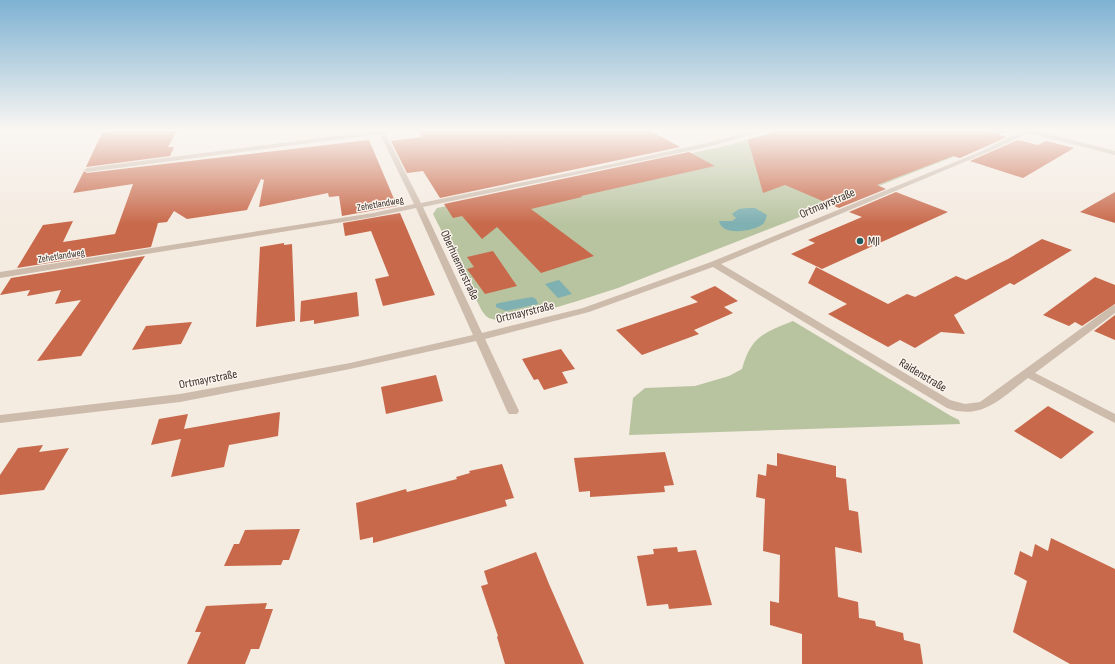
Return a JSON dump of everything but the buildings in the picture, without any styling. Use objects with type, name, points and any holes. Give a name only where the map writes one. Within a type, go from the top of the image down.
[{"type":"street","points":[[87,170],[149,162]]},
{"type":"street","name":"Oberhuemerstraße","points":[[397,162],[514,411]]},
{"type":"street","name":"Zehetlandweg","points":[[0,275],[373,215],[631,162]]},
{"type":"street","name":"Ortmayrstraße","points":[[0,419],[180,398],[350,366],[479,337],[586,310],[714,264],[960,162]]},
{"type":"street","name":"Raidenstraße","points":[[714,264],[955,408],[974,409],[984,405],[1115,308]]},
{"type":"street","points":[[1027,373],[1115,419]]},
{"type":"green space","points":[[651,162],[940,162],[618,288],[554,308],[502,319],[490,319],[482,311],[433,214],[437,208]]},
{"type":"green space","points":[[793,321],[959,420],[960,424],[629,435],[633,398],[645,388],[695,386],[729,376],[742,369],[754,342],[766,333]]},
{"type":"water","points":[[755,208],[767,215],[763,224],[753,229],[739,231],[732,231],[721,226],[719,221],[732,221],[736,218],[732,214],[739,209]]},
{"type":"water","points":[[559,280],[572,294],[558,298],[545,284]]},
{"type":"water","points":[[532,297],[536,299],[538,304],[506,311],[496,307],[496,304],[499,303]]},
{"type":"place","name":"MJI","points":[[860,241]]}]
